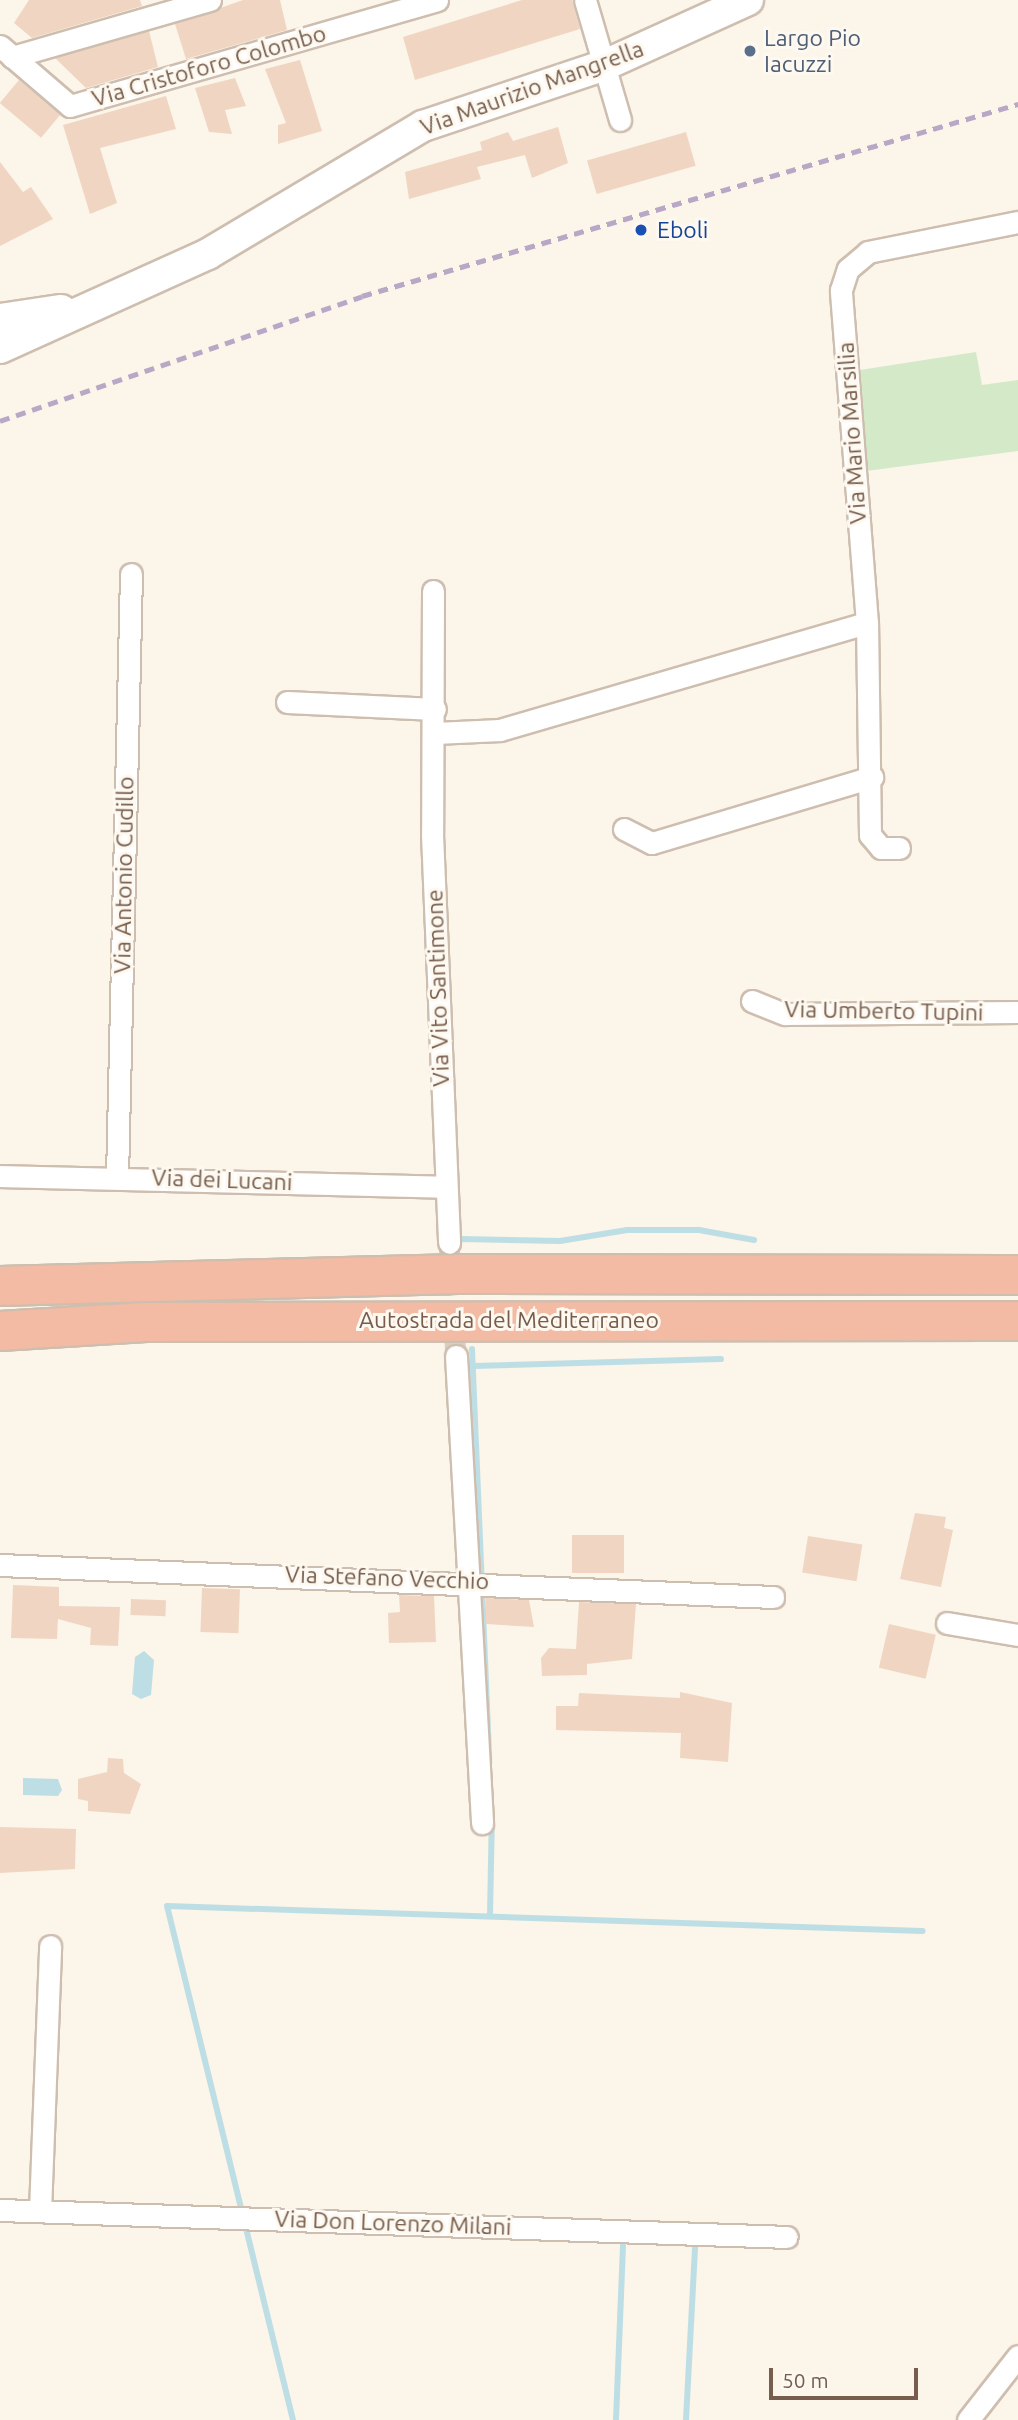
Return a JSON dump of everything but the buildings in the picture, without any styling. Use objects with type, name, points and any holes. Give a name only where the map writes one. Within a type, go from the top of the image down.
[{"type":"highway","name":"Autostrada del Mediterraneo","points":[[0,1286],[458,1274],[1018,1275]]},
{"type":"highway","name":"Autostrada del Mediterraneo","points":[[0,1331],[187,1321],[1018,1321]]},
{"type":"street","points":[[6,51],[210,0]]},
{"type":"street","name":"Via Cristoforo Colombo","points":[[6,51],[71,106],[437,0]]},
{"type":"street","points":[[585,0],[620,120]]},
{"type":"street","name":"Via Maurizio Mangrella","points":[[0,348],[208,254],[423,126],[605,65],[748,0]]},
{"type":"street","name":"Via Mario Marsilia","points":[[899,848],[881,848],[870,835],[872,777],[867,623],[841,290],[848,269],[868,252],[1018,222]]},
{"type":"street","name":"Via Maurizio Mangrella","points":[[0,319],[100,304]]},
{"type":"street","name":"Via Antonio Cudillo","points":[[117,1177],[131,574]]},
{"type":"street","name":"Via Vito Santimone","points":[[433,591],[444,1187],[449,1243]]},
{"type":"street","points":[[435,733],[500,730],[589,701],[867,623]]},
{"type":"street","points":[[287,702],[435,709]]},
{"type":"street","points":[[624,829],[652,843],[872,777]]},
{"type":"street","name":"Via Umberto Tupini","points":[[752,1001],[785,1014],[1018,1012]]},
{"type":"street","name":"Via dei Lucani","points":[[0,1175],[444,1187]]},
{"type":"street","points":[[456,1356],[482,1823]]},
{"type":"street","name":"Via Stefano Vecchio","points":[[0,1565],[470,1580],[773,1597]]},
{"type":"street","points":[[947,1623],[1018,1635]]},
{"type":"street","points":[[40,2211],[50,1946]]},
{"type":"street","name":"Via Don Lorenzo Milani","points":[[0,2210],[787,2237]]},
{"type":"street","points":[[968,2420],[1018,2356]]},
{"type":"green space","points":[[976,352],[982,385],[1018,380],[1018,451],[866,471],[860,370]]},
{"type":"water","points":[[144,1651],[154,1660],[151,1695],[141,1699],[132,1694],[135,1657]]},
{"type":"water","points":[[23,1778],[58,1779],[62,1790],[58,1796],[23,1795]]},
{"type":"waterway","points":[[460,1239],[560,1241],[627,1230],[699,1230],[754,1240]]},
{"type":"waterway","points":[[472,1349],[489,1763]]},
{"type":"waterway","points":[[473,1366],[721,1359]]},
{"type":"waterway","points":[[490,1915],[492,1815]]},
{"type":"waterway","points":[[293,2420],[167,1906],[923,1931]]},
{"type":"waterway","points":[[616,2420],[623,2245]]},
{"type":"waterway","points":[[686,2420],[695,2247]]},
{"type":"tunnel","points":[[449,1243],[456,1356]]},
{"type":"railway","points":[[0,421],[362,296],[1018,104]]},
{"type":"place","name":"Largo Pio Iacuzzi","points":[[750,51]]},
{"type":"place","name":"Eboli","points":[[641,230]]}]
